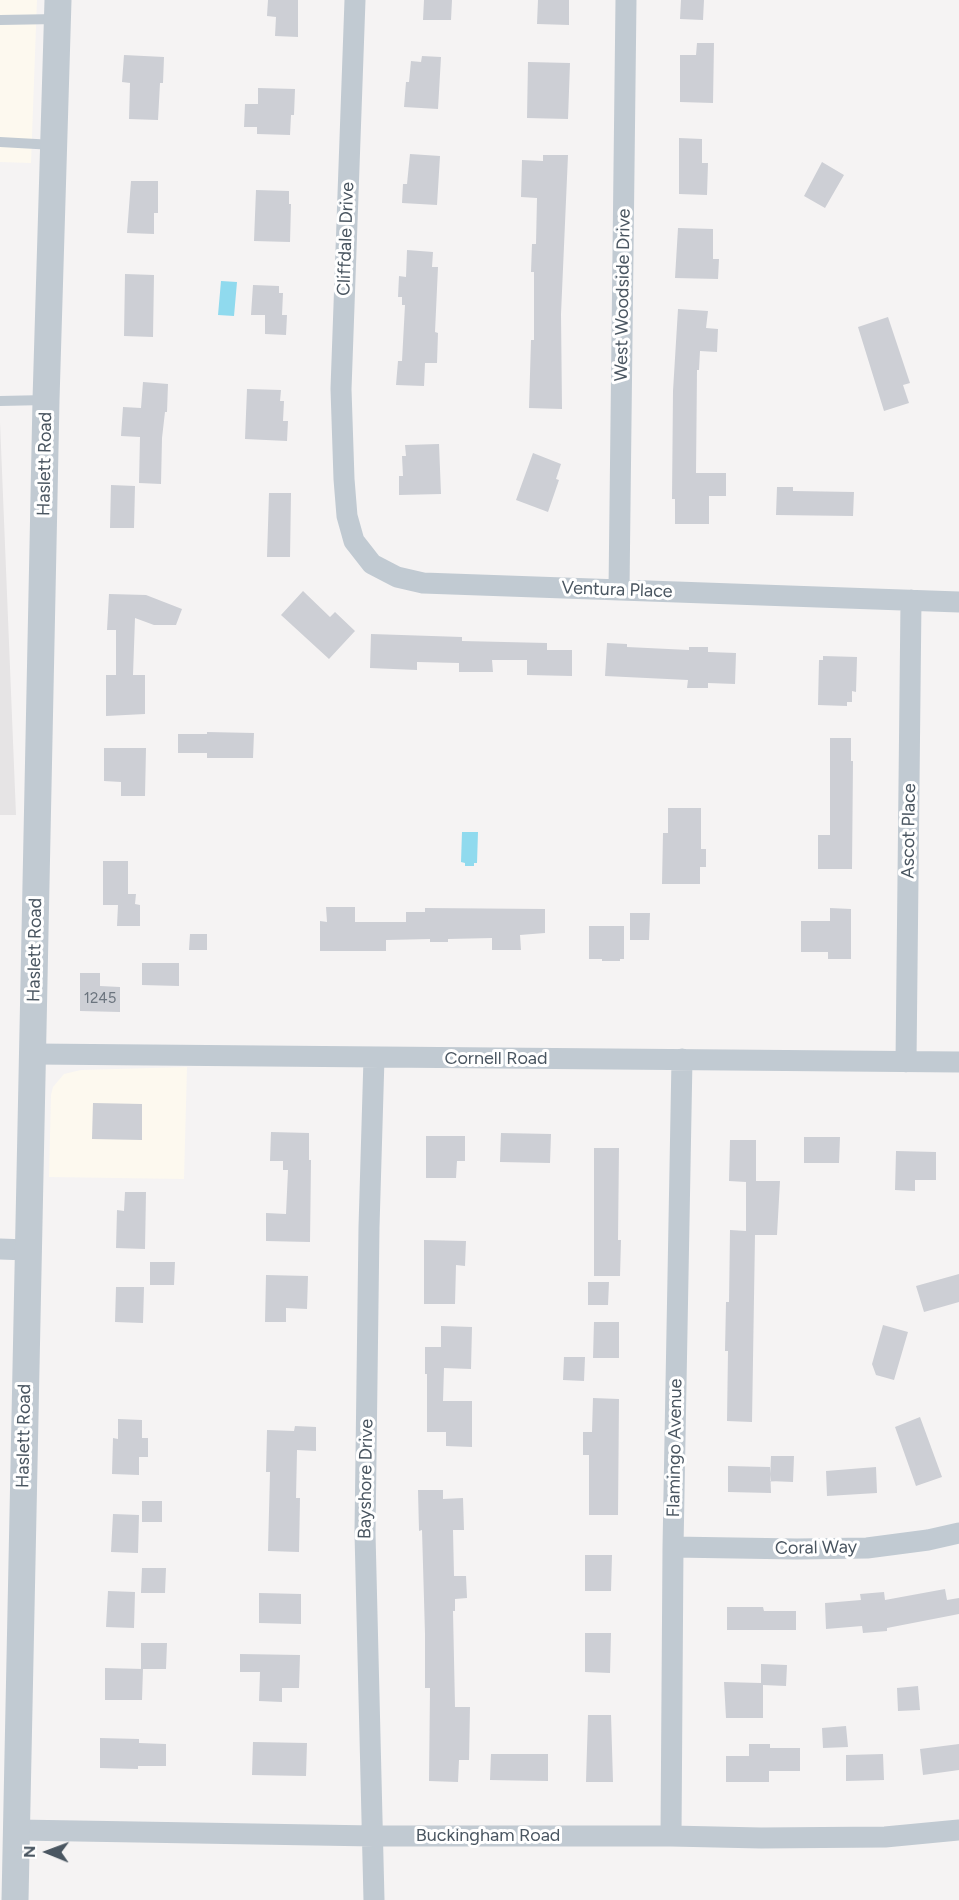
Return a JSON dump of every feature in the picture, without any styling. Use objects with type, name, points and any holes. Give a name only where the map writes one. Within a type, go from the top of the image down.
[{"type":"street","name":"Cliffdale Drive","points":[[344,478],[341,389],[355,0]]},
{"type":"street","name":"West Woodside Drive","points":[[619,590],[626,0]]},
{"type":"street","name":"Haslett Road","points":[[15,1900],[27,1250],[57,10]]},
{"type":"street","name":"Ventura Place","points":[[344,478],[347,516],[354,542],[372,564],[384,572],[410,581],[959,602]]},
{"type":"street","name":"Ascot Place","points":[[906,1062],[912,600]]},
{"type":"street","name":"Cornell Road","points":[[33,1054],[959,1062]]},
{"type":"street","name":"Bayshore Drive","points":[[374,1058],[365,1533],[374,1900]]},
{"type":"street","name":"Flamingo Avenue","points":[[671,1836],[673,1548],[682,1059]]},
{"type":"street","points":[[0,1249],[27,1250]]},
{"type":"street","name":"Coral Way","points":[[673,1548],[867,1548],[928,1540],[959,1533]]},
{"type":"street","name":"Buckingham Road","points":[[18,1830],[374,1836],[761,1838],[885,1837],[959,1830]]},
{"type":"lane","points":[[0,20],[57,10]]},
{"type":"lane","points":[[0,142],[54,146]]},
{"type":"lane","points":[[0,401],[46,400]]},
{"type":"shaded area","points":[[0,0],[37,0],[31,163],[0,162]]},
{"type":"shaded area","points":[[0,422],[16,815],[0,815]]},
{"type":"shaded area","points":[[187,1067],[184,1179],[49,1177],[51,1095],[53,1087],[64,1074],[81,1070]]},
{"type":"water","points":[[221,281],[237,282],[234,316],[218,315]]},
{"type":"water","points":[[462,832],[478,832],[477,863],[474,863],[474,866],[465,866],[465,863],[461,862]]},
{"type":"building","points":[[268,0],[298,0],[298,37],[275,36],[276,17],[267,16]]},
{"type":"building","points":[[424,0],[452,0],[451,20],[423,20]]},
{"type":"building","points":[[538,0],[569,0],[569,25],[537,24]]},
{"type":"building","points":[[681,0],[704,0],[703,20],[680,19]]},
{"type":"building","points":[[697,43],[714,43],[713,103],[680,102],[680,55],[696,55]]},
{"type":"building","points":[[124,55],[164,57],[158,120],[129,119],[130,83],[122,82]]},
{"type":"building","points":[[422,56],[441,57],[438,109],[404,107],[411,61],[421,62]]},
{"type":"building","points":[[528,62],[570,63],[568,119],[527,118]]},
{"type":"building","points":[[258,88],[295,89],[294,115],[291,115],[290,135],[257,134],[257,127],[244,127],[245,104],[258,104]]},
{"type":"building","points":[[679,138],[702,139],[702,163],[708,163],[707,195],[679,194]]},
{"type":"building","points":[[410,154],[440,156],[437,205],[402,203],[403,184],[407,184]]},
{"type":"building","points":[[543,155],[568,155],[561,314],[562,409],[529,408],[531,340],[534,340],[532,244],[536,244],[537,198],[521,197],[522,160],[543,161]]},
{"type":"building","points":[[822,162],[844,175],[825,208],[804,196]]},
{"type":"building","points":[[131,181],[158,181],[158,213],[154,213],[154,234],[127,233]]},
{"type":"building","points":[[256,190],[289,191],[290,242],[254,241]]},
{"type":"building","points":[[678,228],[713,229],[713,259],[719,259],[718,279],[675,278]]},
{"type":"building","points":[[407,250],[433,252],[432,267],[438,267],[435,332],[438,333],[437,363],[425,363],[424,386],[396,385],[398,361],[402,361],[405,305],[402,305],[402,297],[398,297],[399,276],[406,277]]},
{"type":"building","points":[[125,274],[154,275],[153,337],[124,336]]},
{"type":"building","points":[[253,285],[279,286],[279,293],[283,293],[282,315],[287,315],[286,335],[265,334],[265,315],[251,315]]},
{"type":"building","points":[[678,309],[708,311],[706,328],[718,329],[717,352],[700,351],[699,370],[697,370],[696,473],[726,473],[726,496],[709,496],[709,524],[675,524],[675,499],[672,499],[673,391]]},
{"type":"building","points":[[888,317],[910,383],[903,385],[909,403],[884,411],[858,327]]},
{"type":"building","points":[[143,382],[168,384],[167,412],[165,412],[162,438],[161,484],[139,483],[140,437],[121,436],[123,407],[141,408]]},
{"type":"building","points":[[247,389],[281,390],[280,401],[284,401],[283,421],[288,421],[287,441],[245,439]]},
{"type":"building","points":[[439,444],[441,494],[399,495],[399,476],[403,476],[402,456],[406,456],[405,445]]},
{"type":"building","points":[[533,453],[561,464],[556,479],[559,480],[548,512],[516,500]]},
{"type":"building","points":[[111,485],[135,486],[134,528],[110,528]]},
{"type":"building","points":[[777,487],[793,487],[793,491],[854,492],[853,516],[776,515]]},
{"type":"building","points":[[269,493],[291,493],[290,557],[267,557]]},
{"type":"building","points":[[303,591],[330,617],[335,612],[355,631],[329,659],[281,615]]},
{"type":"building","points":[[109,594],[146,595],[182,609],[176,625],[154,625],[135,618],[133,675],[145,675],[145,714],[106,716],[106,675],[116,675],[116,630],[107,630]]},
{"type":"building","points":[[371,634],[462,637],[462,641],[547,643],[547,650],[572,650],[572,676],[527,675],[527,660],[492,660],[493,672],[459,672],[459,663],[417,662],[417,670],[370,668]]},
{"type":"building","points":[[607,643],[627,644],[627,647],[689,650],[689,647],[708,647],[708,652],[736,653],[735,684],[708,683],[708,688],[687,688],[688,680],[605,676]]},
{"type":"building","points":[[823,656],[857,657],[856,692],[852,691],[852,702],[847,702],[847,706],[818,705],[819,660],[823,660]]},
{"type":"building","points":[[207,732],[254,733],[253,758],[207,758],[207,753],[178,753],[178,734],[207,734]]},
{"type":"building","points":[[830,738],[851,738],[851,761],[853,761],[852,869],[818,869],[818,835],[830,835]]},
{"type":"building","points":[[104,748],[146,748],[145,796],[121,796],[121,782],[104,781]]},
{"type":"building","points":[[668,808],[701,808],[701,849],[706,849],[706,867],[700,867],[700,884],[662,884],[663,833],[668,833]]},
{"type":"building","points":[[103,861],[128,861],[128,894],[136,894],[135,904],[140,905],[140,926],[117,926],[118,905],[103,905]]},
{"type":"building","points":[[326,907],[355,907],[355,922],[406,922],[406,912],[425,912],[425,908],[545,909],[545,933],[520,935],[521,950],[492,950],[492,938],[448,939],[448,942],[430,942],[430,939],[386,940],[386,951],[320,951],[320,921],[327,922]]},
{"type":"building","points":[[830,908],[851,909],[851,959],[828,959],[828,952],[801,952],[801,921],[830,921]]},
{"type":"building","points":[[630,913],[650,913],[649,940],[630,940]]},
{"type":"building","points":[[589,926],[624,926],[624,959],[602,961],[602,959],[589,959]]},
{"type":"building","points":[[190,934],[207,934],[207,950],[189,950]]},
{"type":"building","points":[[142,963],[179,963],[179,986],[142,985]]},
{"type":"building","points":[[80,973],[100,973],[100,986],[120,987],[120,1012],[80,1011]]},
{"type":"building","points":[[93,1103],[142,1104],[142,1140],[92,1139]]},
{"type":"building","points":[[271,1132],[309,1133],[310,1242],[266,1241],[266,1213],[286,1214],[288,1170],[283,1170],[283,1161],[270,1161]]},
{"type":"building","points":[[501,1133],[551,1134],[550,1163],[500,1162]]},
{"type":"building","points":[[426,1136],[465,1136],[465,1161],[457,1161],[456,1178],[426,1178]]},
{"type":"building","points":[[804,1137],[840,1137],[839,1163],[804,1163]]},
{"type":"building","points":[[730,1140],[756,1140],[756,1181],[780,1181],[777,1235],[755,1235],[752,1422],[727,1421],[728,1351],[725,1351],[726,1302],[729,1302],[730,1230],[746,1231],[746,1182],[729,1181]]},
{"type":"building","points":[[594,1148],[619,1148],[620,1276],[594,1276]]},
{"type":"building","points":[[896,1151],[936,1152],[936,1180],[915,1180],[915,1191],[895,1190]]},
{"type":"building","points":[[125,1192],[146,1192],[145,1249],[116,1248],[117,1210],[124,1211]]},
{"type":"building","points":[[424,1240],[466,1241],[465,1266],[456,1265],[455,1304],[424,1304]]},
{"type":"building","points":[[150,1262],[175,1262],[174,1285],[150,1285]]},
{"type":"building","points":[[959,1274],[959,1302],[924,1312],[916,1286]]},
{"type":"building","points":[[266,1275],[308,1276],[307,1309],[286,1308],[286,1322],[265,1322]]},
{"type":"building","points":[[588,1282],[609,1282],[608,1305],[588,1305]]},
{"type":"building","points":[[116,1287],[144,1287],[143,1323],[115,1322]]},
{"type":"building","points":[[594,1322],[619,1322],[619,1358],[593,1358]]},
{"type":"building","points":[[883,1325],[908,1332],[894,1380],[876,1375],[872,1364]]},
{"type":"building","points":[[441,1326],[472,1327],[471,1369],[444,1368],[443,1401],[472,1401],[472,1447],[446,1446],[446,1432],[427,1432],[425,1347],[441,1347]]},
{"type":"building","points":[[564,1357],[585,1357],[584,1381],[563,1380]]},
{"type":"building","points":[[593,1398],[619,1399],[618,1515],[589,1515],[589,1455],[583,1455],[583,1432],[592,1432]]},
{"type":"building","points":[[920,1417],[942,1477],[916,1486],[895,1427]]},
{"type":"building","points":[[118,1419],[142,1420],[142,1438],[148,1438],[148,1457],[139,1457],[139,1475],[112,1474],[113,1438],[118,1439]]},
{"type":"building","points":[[295,1426],[316,1427],[316,1451],[297,1450],[296,1498],[300,1498],[299,1552],[268,1551],[270,1472],[266,1472],[267,1430],[294,1431]]},
{"type":"building","points":[[771,1456],[794,1456],[793,1482],[770,1481]]},
{"type":"building","points":[[728,1466],[770,1467],[771,1493],[728,1492]]},
{"type":"building","points":[[876,1467],[877,1493],[827,1496],[826,1471]]},
{"type":"building","points":[[418,1490],[443,1490],[443,1499],[463,1498],[464,1530],[453,1530],[454,1576],[466,1576],[467,1598],[455,1599],[455,1611],[453,1611],[455,1707],[470,1707],[469,1760],[459,1760],[458,1782],[429,1781],[430,1688],[425,1688],[422,1530],[419,1531]]},
{"type":"building","points":[[142,1501],[162,1501],[162,1522],[142,1522]]},
{"type":"building","points":[[113,1514],[139,1515],[138,1553],[111,1552]]},
{"type":"building","points":[[585,1555],[612,1555],[611,1591],[585,1591]]},
{"type":"building","points":[[142,1568],[166,1568],[165,1593],[141,1593]]},
{"type":"building","points":[[945,1589],[947,1600],[959,1598],[959,1614],[887,1628],[887,1631],[863,1633],[862,1626],[826,1629],[825,1603],[861,1600],[860,1594],[884,1592],[885,1600]]},
{"type":"building","points":[[108,1591],[135,1592],[134,1628],[106,1627]]},
{"type":"building","points":[[259,1593],[301,1594],[301,1624],[259,1623]]},
{"type":"building","points":[[727,1607],[763,1607],[764,1611],[796,1611],[796,1630],[727,1630]]},
{"type":"building","points":[[585,1633],[611,1633],[610,1673],[585,1672]]},
{"type":"building","points":[[141,1643],[167,1643],[166,1669],[141,1669]]},
{"type":"building","points":[[240,1654],[300,1655],[299,1688],[282,1688],[282,1702],[259,1701],[260,1672],[240,1672]]},
{"type":"building","points":[[761,1664],[787,1665],[786,1686],[763,1685],[763,1718],[726,1718],[724,1682],[761,1683]]},
{"type":"building","points":[[105,1668],[143,1669],[142,1700],[105,1700]]},
{"type":"building","points":[[918,1686],[920,1710],[898,1711],[897,1688]]},
{"type":"building","points":[[588,1715],[611,1715],[613,1782],[586,1782]]},
{"type":"building","points":[[846,1726],[848,1747],[823,1748],[822,1728]]},
{"type":"building","points":[[100,1738],[139,1739],[139,1743],[166,1744],[166,1766],[138,1766],[138,1769],[100,1768]]},
{"type":"building","points":[[253,1742],[307,1743],[306,1776],[252,1775]]},
{"type":"building","points":[[749,1744],[770,1744],[770,1748],[800,1748],[800,1771],[769,1771],[769,1782],[726,1782],[726,1756],[749,1756]]},
{"type":"building","points":[[959,1744],[959,1770],[923,1775],[920,1749]]},
{"type":"building","points":[[491,1754],[548,1754],[548,1781],[490,1780]]},
{"type":"building","points":[[883,1754],[884,1780],[846,1781],[846,1755]]}]
